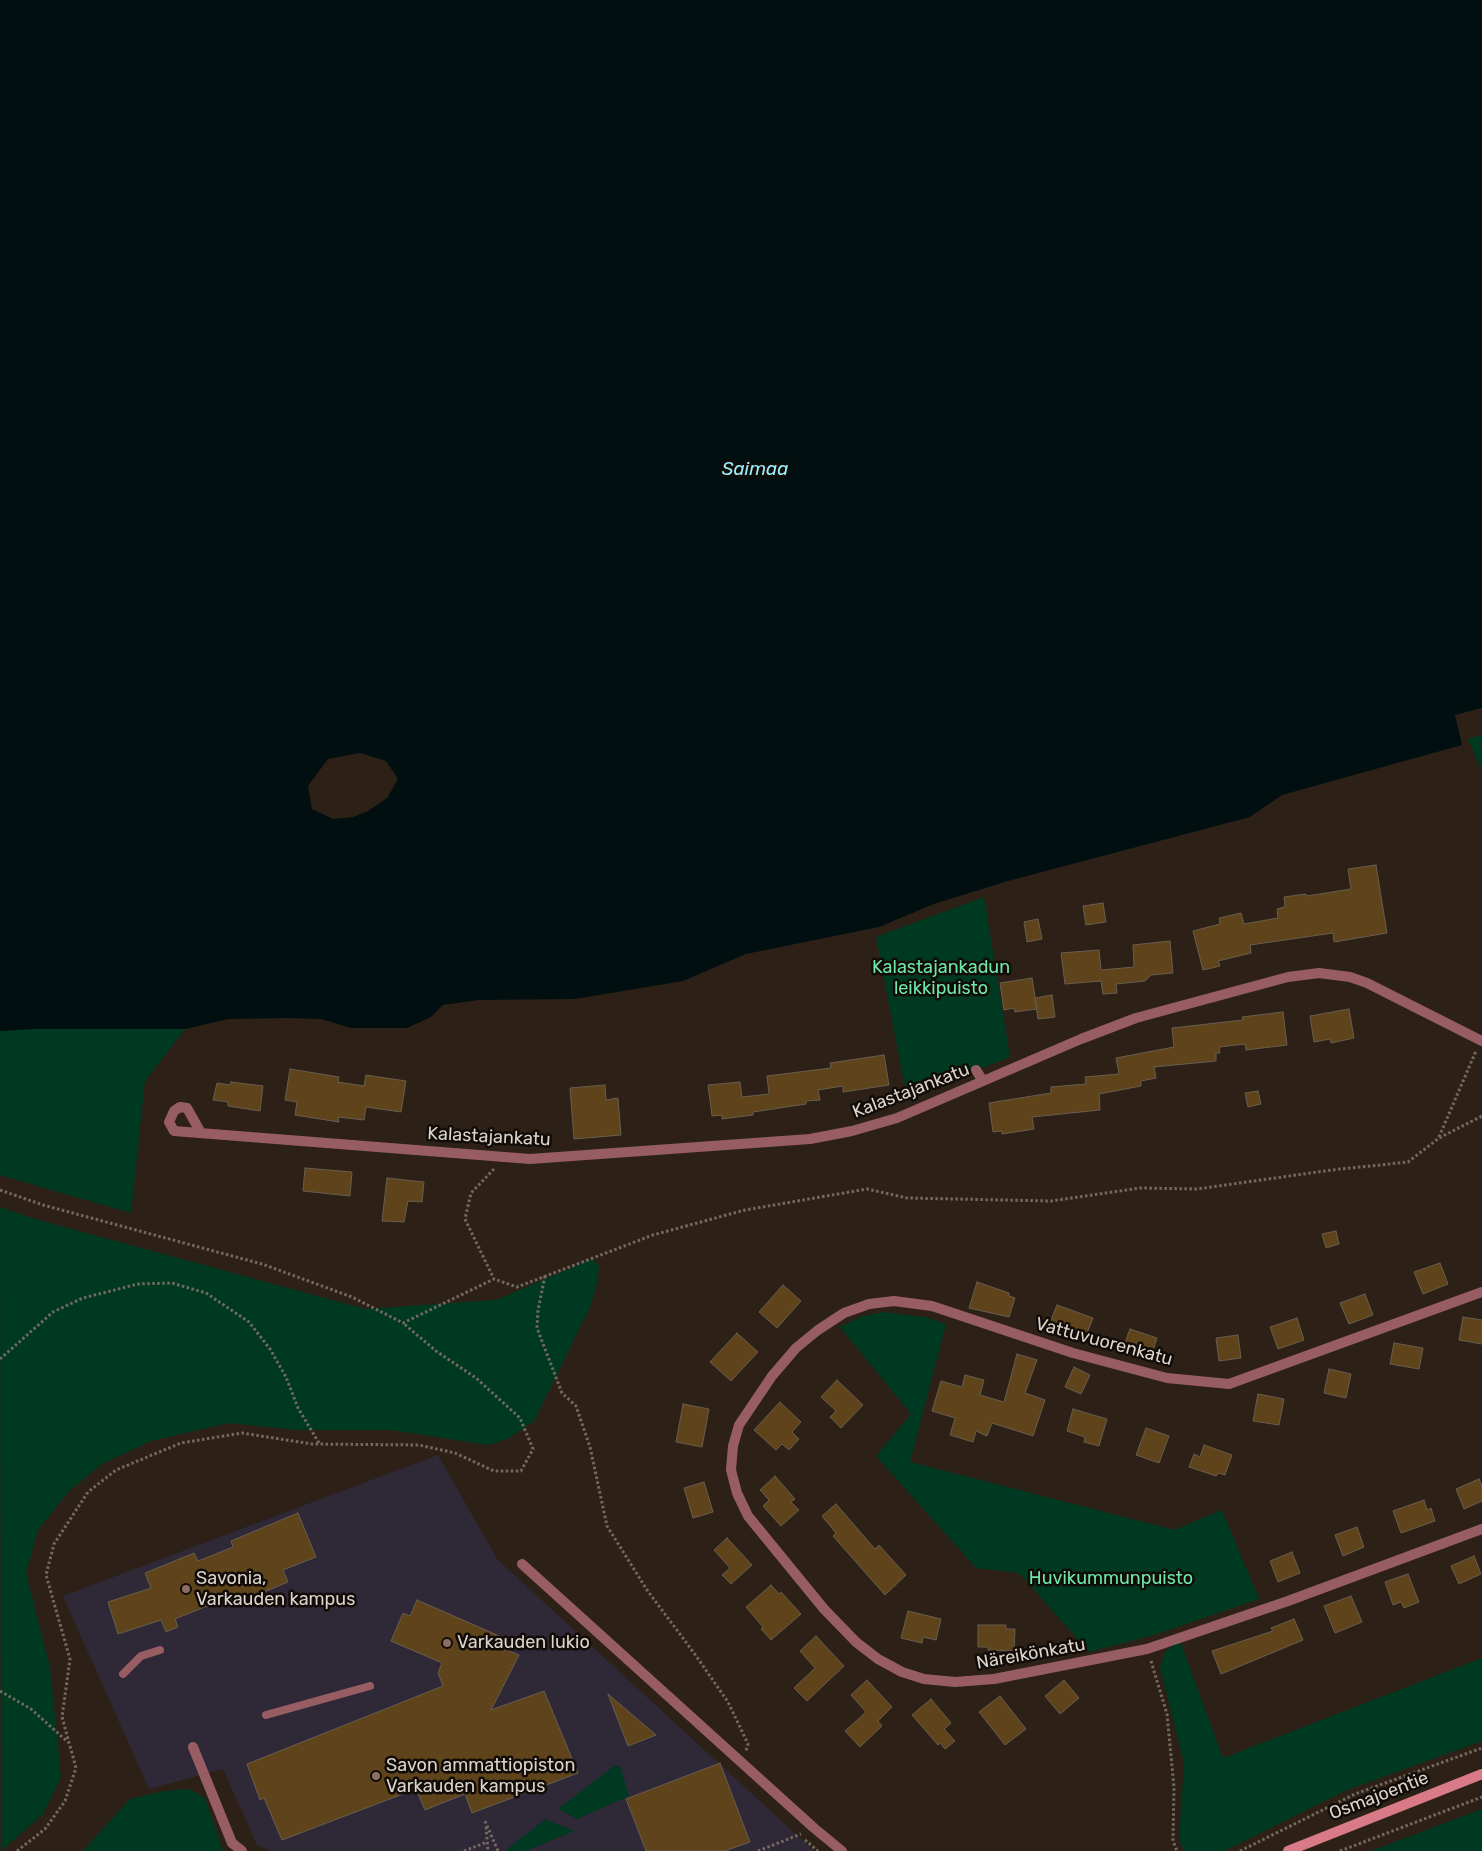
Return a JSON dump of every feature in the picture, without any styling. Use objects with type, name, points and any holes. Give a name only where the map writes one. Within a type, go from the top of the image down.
[{"type":"street","name":"Kalastajankatu","points":[[201,1133],[530,1159],[810,1139],[852,1131],[897,1118],[1081,1039],[1136,1018],[1288,977],[1319,973],[1344,975],[1367,983],[1481,1040]]},
{"type":"street","points":[[976,1070],[983,1081]]},
{"type":"street","name":"Vattuvuorenkatu","points":[[749,1408],[772,1376],[796,1348],[818,1330],[844,1313],[869,1304],[894,1301],[932,1306],[1073,1353],[1167,1378],[1230,1384],[1482,1292]]},
{"type":"street","name":"Näreikönkatu","points":[[749,1408],[739,1425],[733,1446],[731,1470],[736,1493],[748,1516],[824,1609],[856,1642],[878,1659],[902,1672],[924,1679],[955,1682],[994,1679],[1147,1648],[1288,1601],[1482,1529]]},
{"type":"street","points":[[522,1564],[814,1828],[842,1851]]},
{"type":"street","points":[[194,1747],[232,1844],[242,1851]]},
{"type":"street","name":"Osmajoentie","points":[[1288,1851],[1359,1821],[1482,1774]]},
{"type":"lane","points":[[123,1674],[141,1656],[160,1650]]},
{"type":"lane","points":[[266,1715],[370,1686]]},
{"type":"path","points":[[1438,1138],[1481,1040]]},
{"type":"path","points":[[403,1323],[494,1279],[517,1287],[653,1235],[745,1210],[866,1189],[907,1198],[1040,1201],[1140,1188],[1197,1189],[1332,1170],[1408,1162],[1438,1138],[1482,1116]]},
{"type":"path","points":[[494,1279],[465,1219],[471,1193],[490,1174],[501,1157]]},
{"type":"path","points":[[0,1190],[43,1204],[262,1264],[352,1297],[403,1323],[436,1351],[476,1378],[520,1418],[533,1449],[521,1471],[494,1471],[455,1453],[419,1445],[320,1444],[242,1433],[180,1443],[116,1470],[88,1492],[54,1544],[46,1575],[70,1659],[62,1717],[76,1768],[65,1801],[45,1829],[16,1851]]},
{"type":"path","points":[[545,1276],[538,1310],[537,1328],[562,1393],[576,1406],[596,1471],[608,1526],[647,1590],[728,1702],[748,1744],[743,1764]]},
{"type":"path","points":[[0,1358],[53,1312],[83,1298],[138,1284],[172,1283],[206,1293],[249,1322],[270,1349],[286,1377],[298,1408],[320,1444]]},
{"type":"path","points":[[1147,1648],[1167,1714],[1174,1787],[1173,1841],[1177,1851]]},
{"type":"path","points":[[0,1692],[32,1709],[69,1743]]},
{"type":"path","points":[[1240,1851],[1355,1794],[1482,1748]]},
{"type":"path","points":[[1340,1851],[1482,1797]]},
{"type":"path","points":[[488,1851],[485,1821],[498,1851]]},
{"type":"path","points":[[758,1851],[814,1828]]},
{"type":"path","points":[[800,1834],[818,1851]]},
{"type":"path","points":[[464,1851],[487,1842]]},
{"type":"shaded area","points":[[438,1455],[497,1559],[814,1851],[272,1851],[257,1845],[223,1769],[149,1789],[63,1596]]},
{"type":"green space","points":[[1482,735],[1482,771],[1468,739]]},
{"type":"green space","name":"Kalastajankadun leikkipuisto","points":[[984,897],[1010,1057],[907,1098],[876,937]]},
{"type":"green space","points":[[33,1029],[185,1029],[145,1081],[131,1213],[0,1175],[0,1031]]},
{"type":"green space","points":[[0,1207],[35,1219],[365,1309],[496,1300],[592,1259],[599,1266],[597,1283],[590,1307],[534,1421],[508,1439],[488,1445],[391,1430],[297,1430],[228,1423],[151,1441],[102,1464],[70,1490],[38,1530],[26,1573],[50,1668],[61,1777],[43,1814],[1,1851]]},
{"type":"green space","name":"Huvikummunpuisto","points":[[883,1312],[925,1317],[946,1324],[910,1462],[1175,1530],[1222,1510],[1259,1599],[1154,1635],[1089,1652],[1019,1573],[976,1568],[876,1456],[911,1414],[840,1327],[860,1317]]},
{"type":"green space","points":[[1180,1641],[1223,1758],[1482,1658],[1482,1741],[1347,1790],[1224,1851],[1184,1851],[1179,1839],[1184,1763],[1160,1667],[1165,1652]]},
{"type":"green space","points":[[614,1766],[620,1766],[629,1796],[577,1819],[558,1809]]},
{"type":"green space","points":[[189,1789],[205,1798],[223,1851],[83,1851],[130,1799],[164,1791]]},
{"type":"green space","points":[[1482,1809],[1482,1851],[1371,1851]]},
{"type":"green space","points":[[545,1819],[574,1831],[526,1851],[505,1851]]},
{"type":"water","name":"Saimaa","points":[[0,0],[1482,0],[1482,708],[1455,715],[1462,745],[1282,795],[1250,817],[1008,881],[934,904],[879,927],[746,954],[683,981],[575,999],[478,1000],[443,1005],[431,1017],[407,1028],[351,1028],[321,1019],[288,1018],[229,1019],[185,1029],[33,1029],[0,1031]],"holes":[[[360,753],[386,761],[398,779],[387,798],[368,811],[353,817],[333,819],[312,809],[308,786],[328,759]]]},
{"type":"building","points":[[1376,865],[1387,933],[1334,942],[1333,933],[1250,945],[1251,953],[1218,961],[1220,966],[1203,970],[1193,931],[1220,924],[1219,918],[1241,913],[1244,924],[1278,918],[1277,909],[1285,907],[1284,897],[1306,894],[1307,896],[1351,889],[1348,869]]},
{"type":"building","points":[[1103,903],[1106,922],[1086,925],[1083,906]]},
{"type":"building","points":[[1038,919],[1042,939],[1027,942],[1024,922]]},
{"type":"building","points":[[1170,941],[1173,973],[1151,975],[1145,981],[1116,984],[1117,993],[1103,994],[1101,981],[1065,984],[1061,953],[1099,950],[1101,970],[1134,967],[1133,945]]},
{"type":"building","points":[[1032,978],[1037,1009],[1015,1012],[1014,1008],[1004,1010],[1000,983]]},
{"type":"building","points":[[1052,995],[1055,1017],[1038,1019],[1035,998]]},
{"type":"building","points":[[1349,1009],[1354,1038],[1331,1043],[1330,1039],[1314,1042],[1310,1016]]},
{"type":"building","points":[[1283,1012],[1287,1045],[1246,1050],[1245,1044],[1219,1047],[1220,1053],[1216,1053],[1216,1061],[1154,1067],[1156,1078],[1141,1081],[1141,1086],[1099,1094],[1100,1110],[1032,1117],[1034,1129],[1002,1134],[1002,1131],[993,1132],[989,1103],[1051,1093],[1051,1087],[1086,1084],[1085,1077],[1119,1074],[1116,1058],[1174,1047],[1172,1028],[1243,1020],[1242,1017]]},
{"type":"building","points":[[884,1055],[889,1085],[843,1092],[843,1086],[818,1090],[820,1100],[806,1101],[806,1104],[753,1112],[753,1115],[722,1119],[722,1115],[712,1116],[708,1085],[740,1082],[742,1097],[769,1094],[767,1076],[831,1068],[830,1063]]},
{"type":"building","points":[[290,1069],[339,1077],[338,1082],[364,1086],[366,1075],[406,1081],[401,1112],[366,1107],[364,1120],[338,1117],[339,1122],[295,1115],[297,1102],[285,1100]]},
{"type":"building","points":[[231,1082],[263,1086],[260,1111],[228,1106],[228,1102],[213,1100],[217,1083],[230,1085]]},
{"type":"building","points":[[605,1085],[606,1100],[618,1098],[621,1135],[574,1139],[570,1088]]},
{"type":"building","points":[[1258,1091],[1261,1104],[1248,1107],[1245,1093]]},
{"type":"building","points":[[305,1168],[352,1172],[350,1196],[303,1191]]},
{"type":"building","points":[[387,1178],[424,1182],[422,1202],[408,1201],[404,1222],[382,1221]]},
{"type":"building","points":[[1336,1231],[1339,1244],[1326,1248],[1322,1234]]},
{"type":"building","points":[[1440,1263],[1448,1284],[1423,1294],[1414,1272]]},
{"type":"building","points":[[977,1282],[1009,1293],[1009,1296],[1015,1298],[1009,1317],[969,1308]]},
{"type":"building","points":[[783,1285],[801,1301],[777,1328],[759,1312]]},
{"type":"building","points":[[1365,1294],[1373,1315],[1349,1324],[1340,1303]]},
{"type":"building","points":[[1057,1305],[1093,1318],[1084,1341],[1048,1328]]},
{"type":"building","points":[[1463,1317],[1482,1320],[1482,1344],[1459,1340]]},
{"type":"building","points":[[1297,1318],[1304,1340],[1278,1349],[1270,1327]]},
{"type":"building","points":[[1130,1329],[1157,1338],[1150,1360],[1122,1351]]},
{"type":"building","points":[[737,1333],[758,1352],[731,1381],[710,1362]]},
{"type":"building","points":[[1238,1335],[1241,1358],[1219,1361],[1216,1338]]},
{"type":"building","points":[[1394,1343],[1423,1348],[1419,1369],[1390,1364]]},
{"type":"building","points":[[1017,1354],[1037,1360],[1025,1393],[1045,1400],[1033,1436],[992,1423],[987,1436],[976,1431],[973,1442],[950,1435],[955,1418],[932,1411],[941,1381],[962,1387],[965,1375],[984,1380],[980,1395],[1004,1402]]},
{"type":"building","points":[[1074,1367],[1090,1375],[1081,1394],[1065,1387]]},
{"type":"building","points":[[1329,1369],[1351,1374],[1346,1398],[1324,1393]]},
{"type":"building","points":[[837,1380],[863,1405],[841,1428],[830,1417],[836,1411],[821,1397]]},
{"type":"building","points":[[1258,1394],[1284,1399],[1279,1425],[1253,1421]]},
{"type":"building","points":[[780,1402],[801,1422],[792,1432],[799,1439],[789,1450],[782,1444],[776,1450],[754,1430]]},
{"type":"building","points":[[683,1404],[709,1409],[702,1447],[676,1442]]},
{"type":"building","points":[[1073,1409],[1107,1419],[1099,1446],[1084,1442],[1085,1437],[1067,1431]]},
{"type":"building","points":[[1146,1428],[1169,1436],[1159,1463],[1136,1455]]},
{"type":"building","points":[[1204,1445],[1232,1455],[1225,1475],[1219,1473],[1216,1476],[1189,1467],[1194,1454],[1200,1457]]},
{"type":"building","points":[[775,1476],[795,1499],[791,1502],[799,1510],[781,1526],[763,1506],[769,1500],[760,1490]]},
{"type":"building","points":[[1479,1479],[1482,1486],[1482,1501],[1464,1509],[1456,1489]]},
{"type":"building","points":[[704,1482],[713,1512],[693,1518],[684,1488]]},
{"type":"building","points":[[1424,1500],[1427,1510],[1431,1508],[1435,1521],[1401,1533],[1393,1511]]},
{"type":"building","points":[[836,1504],[875,1549],[879,1545],[906,1575],[885,1595],[833,1536],[836,1533],[822,1516]]},
{"type":"building","points":[[298,1513],[316,1557],[283,1570],[288,1582],[230,1606],[227,1598],[175,1619],[178,1627],[166,1632],[161,1620],[118,1634],[108,1602],[151,1588],[145,1573],[194,1553],[198,1561],[233,1547],[231,1541]]},
{"type":"building","points":[[1357,1527],[1364,1547],[1343,1556],[1335,1535]]},
{"type":"building","points":[[727,1538],[752,1565],[731,1584],[722,1575],[730,1568],[714,1550]]},
{"type":"building","points":[[1292,1552],[1300,1573],[1278,1582],[1270,1561]]},
{"type":"building","points":[[1474,1556],[1481,1574],[1459,1584],[1451,1566]]},
{"type":"building","points":[[1408,1574],[1419,1602],[1404,1608],[1401,1602],[1393,1605],[1385,1582]]},
{"type":"building","points":[[771,1585],[779,1594],[781,1592],[801,1614],[771,1640],[746,1607]]},
{"type":"building","points":[[1351,1596],[1362,1622],[1335,1633],[1324,1606]]},
{"type":"building","points":[[417,1600],[504,1638],[499,1647],[519,1655],[491,1710],[544,1691],[578,1773],[472,1813],[465,1794],[425,1810],[416,1789],[282,1840],[264,1798],[260,1800],[247,1764],[443,1686],[438,1673],[442,1663],[391,1641],[403,1613],[410,1616]]},
{"type":"building","points":[[908,1611],[941,1619],[936,1640],[923,1637],[922,1643],[901,1638]]},
{"type":"building","points":[[1294,1619],[1303,1640],[1221,1674],[1212,1651],[1273,1631],[1271,1628]]},
{"type":"building","points":[[978,1625],[1006,1625],[1006,1629],[1015,1629],[1014,1651],[988,1650],[988,1647],[978,1647]]},
{"type":"building","points":[[816,1636],[844,1666],[807,1701],[794,1688],[815,1668],[800,1651]]},
{"type":"building","points":[[867,1680],[892,1707],[878,1721],[882,1726],[860,1747],[845,1731],[866,1712],[851,1695]]},
{"type":"building","points":[[1064,1680],[1079,1698],[1060,1714],[1045,1696]]},
{"type":"building","points":[[608,1694],[656,1735],[628,1746]]},
{"type":"building","points":[[1000,1696],[1026,1729],[1005,1745],[979,1712]]},
{"type":"building","points":[[931,1699],[951,1723],[944,1729],[955,1741],[945,1749],[940,1743],[938,1745],[912,1715]]},
{"type":"building","points":[[720,1763],[750,1842],[725,1851],[646,1851],[626,1799]]},
{"type":"place","name":"Savonia, Varkauden kampus","points":[[186,1589]]},
{"type":"place","name":"Varkauden lukio","points":[[447,1643]]},
{"type":"place","name":"Savon ammattiopiston Varkauden kampus","points":[[376,1776]]}]
